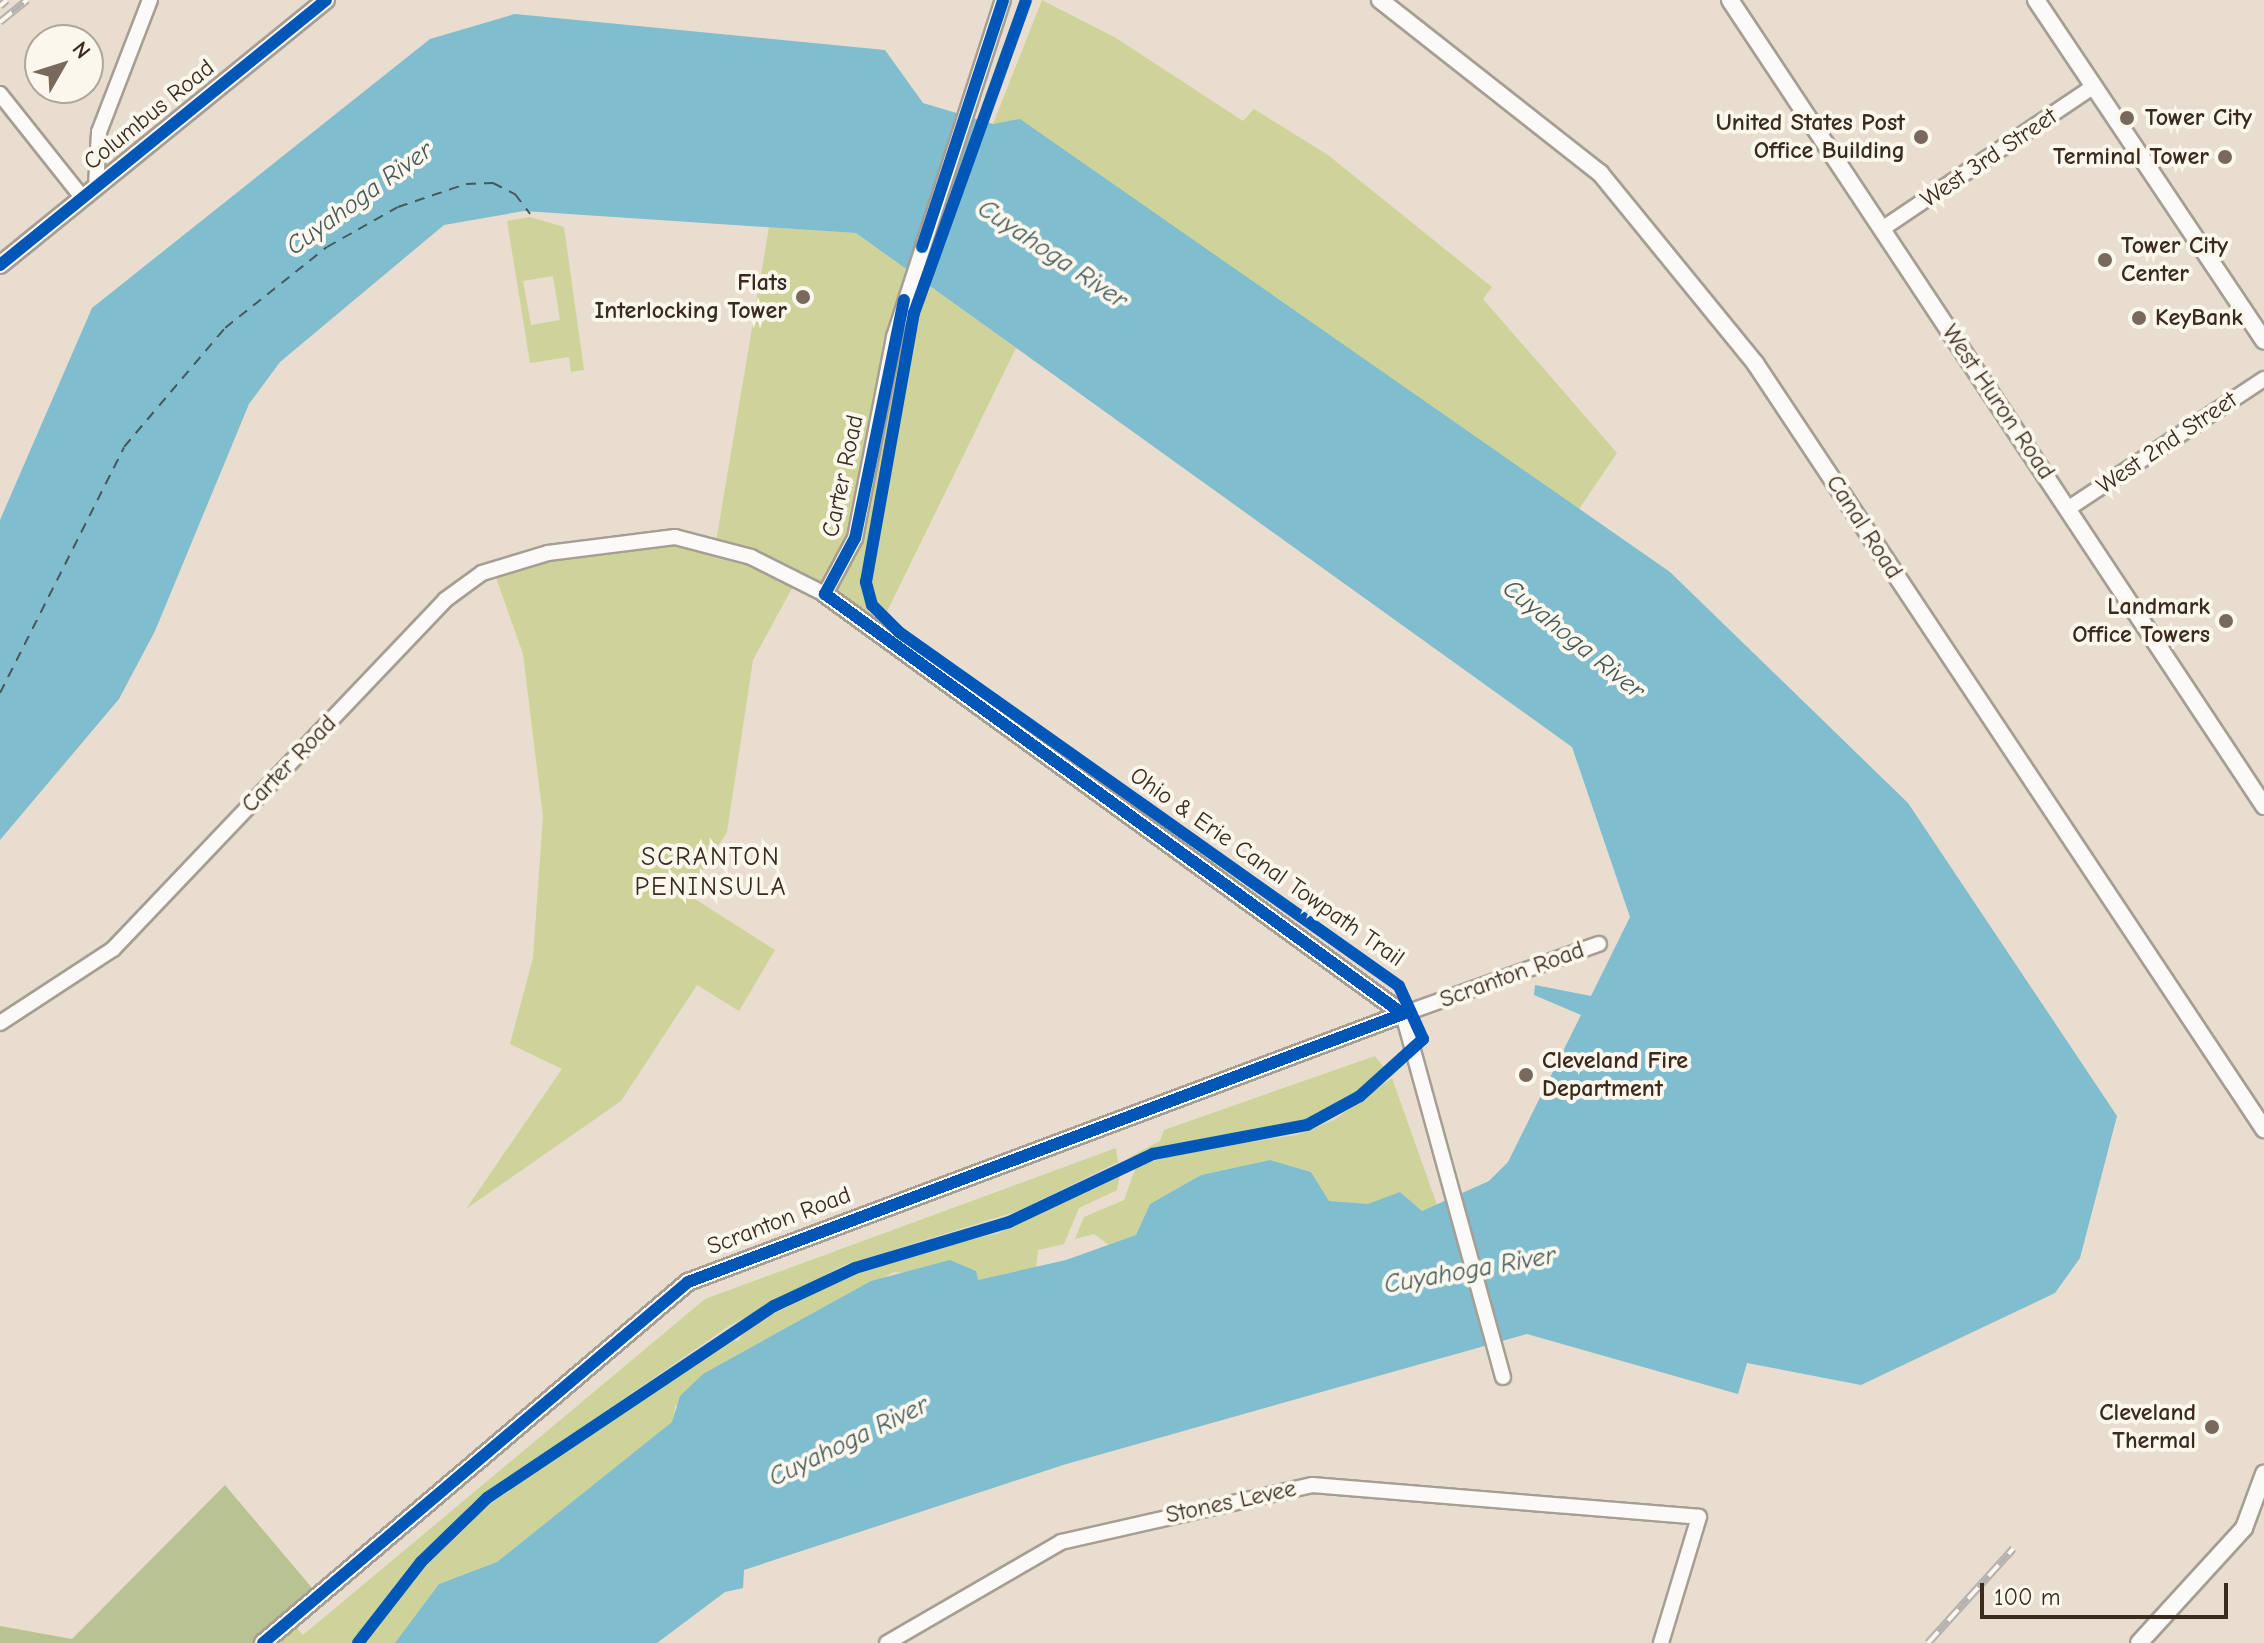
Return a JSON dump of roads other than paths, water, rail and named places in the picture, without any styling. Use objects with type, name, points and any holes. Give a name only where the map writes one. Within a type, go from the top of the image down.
[{"type":"street","points":[[96,186],[99,132],[150,0]]},
{"type":"street","name":"Columbus Road","points":[[0,265],[326,0]]},
{"type":"street","name":"Carter Road","points":[[825,594],[855,538],[907,291],[1003,0]]},
{"type":"street","name":"Canal Road","points":[[1380,0],[1600,173],[1746,350],[2264,1129]]},
{"type":"street","name":"West Huron Road","points":[[1730,0],[2264,806]]},
{"type":"street","points":[[2036,0],[2264,341]]},
{"type":"street","name":"West 3rd Street","points":[[1882,229],[2094,86]]},
{"type":"street","points":[[0,94],[82,197]]},
{"type":"street","name":"West 2nd Street","points":[[2069,508],[2264,379]]},
{"type":"street","name":"Carter Road","points":[[0,1023],[113,949],[445,600],[482,573],[548,553],[675,537],[751,557],[825,594],[1403,1014]]},
{"type":"street","name":"Scranton Road","points":[[263,1643],[688,1282],[1403,1014],[1599,944]]},
{"type":"street","points":[[1403,1014],[1503,1377]]},
{"type":"street","points":[[2139,1643],[2244,1528],[2264,1474]]},
{"type":"street","name":"Stones Levee","points":[[887,1643],[1061,1542],[1280,1487],[1466,1493],[1699,1517],[1661,1643]]},
{"type":"water","name":"Cuyahoga River","points":[[515,14],[885,50],[923,103],[993,124],[1020,119],[1670,572],[1908,803],[2117,1116],[2080,1258],[2055,1293],[1861,1385],[1747,1363],[1738,1394],[1527,1334],[1063,1465],[744,1570],[743,1588],[725,1592],[657,1643],[395,1643],[439,1584],[497,1562],[672,1422],[680,1396],[703,1374],[871,1281],[950,1260],[976,1271],[978,1280],[1066,1260],[1136,1235],[1150,1204],[1201,1175],[1270,1160],[1311,1172],[1329,1201],[1368,1204],[1400,1192],[1422,1211],[1489,1181],[1508,1162],[1581,1015],[1534,995],[1535,985],[1591,996],[1630,917],[1572,747],[856,233],[524,211],[444,225],[280,362],[249,404],[155,631],[119,699],[0,840],[0,520],[92,308],[430,39]]},
{"type":"railway","points":[[0,6],[7,0]]},
{"type":"railway","points":[[0,22],[27,0]]},
{"type":"railway","points":[[1928,1643],[2013,1549]]},
{"type":"place","name":"Tower City","points":[[2127,118]]},
{"type":"place","name":"United States Post Office Building","points":[[1921,137]]},
{"type":"place","name":"Terminal Tower","points":[[2225,157]]},
{"type":"place","name":"Tower City Center","points":[[2105,260]]},
{"type":"place","name":"Flats Interlocking Tower","points":[[803,297]]},
{"type":"place","name":"KeyBank","points":[[2139,318]]},
{"type":"place","name":"Landmark Office Towers","points":[[2226,621]]},
{"type":"place","name":"Cleveland Fire Department","points":[[1526,1075]]},
{"type":"place","name":"Cleveland Thermal","points":[[2212,1427]]},
{"type":"district","name":"SCRANTON PENINSULA","points":[[711,873]]}]
